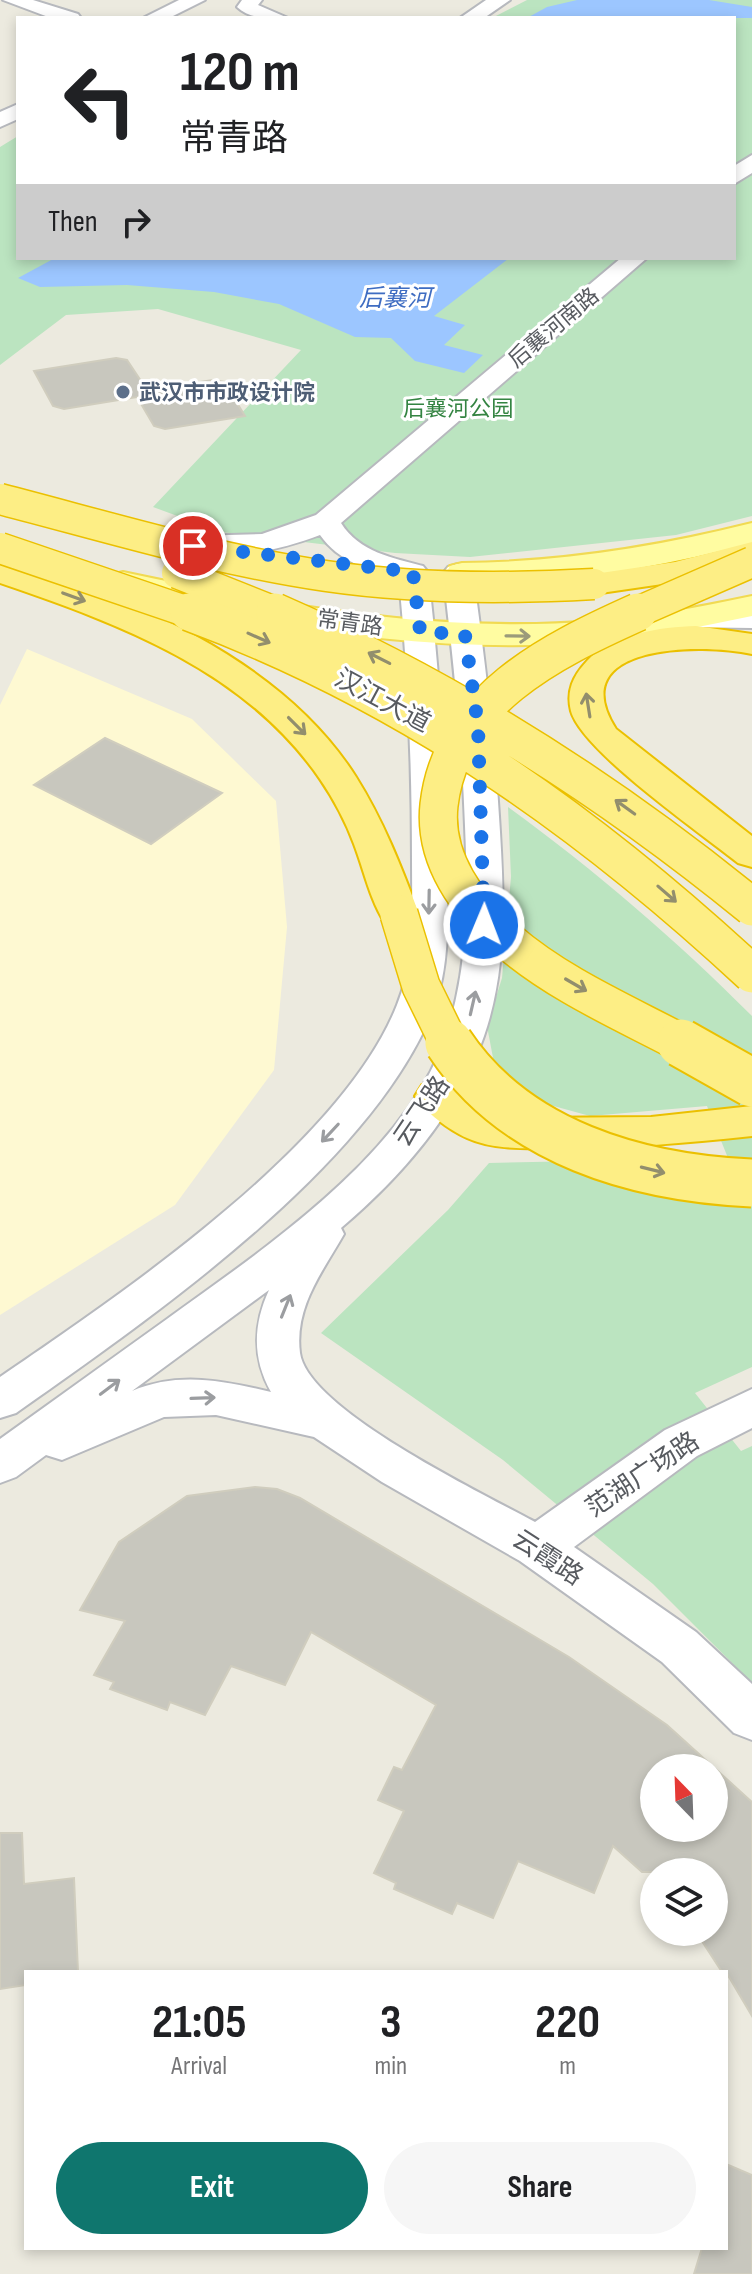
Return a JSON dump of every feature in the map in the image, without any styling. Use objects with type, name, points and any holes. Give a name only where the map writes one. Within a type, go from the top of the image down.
[{"type":"highway","points":[[0,499],[253,562],[329,576],[410,585],[502,588],[594,584],[676,572],[752,552]]},
{"type":"highway","name":"汉江大道","points":[[0,519],[119,553],[240,596],[417,678],[591,782],[752,907]]},
{"type":"highway","name":"汉江大道","points":[[0,550],[77,570],[199,613],[319,665],[437,728],[529,787],[608,845],[672,899],[752,974]]},
{"type":"highway","points":[[752,562],[601,628],[548,657],[507,686],[470,724],[454,747],[442,772],[436,809],[442,848],[450,867],[462,889],[497,931],[547,969],[752,1083]]},
{"type":"highway","points":[[0,572],[110,610],[175,638],[252,686],[301,729],[338,774],[368,825],[383,860],[416,975],[442,1032],[456,1055],[498,1098],[555,1135],[624,1163],[701,1180],[752,1183]]},
{"type":"highway","points":[[752,644],[699,637],[639,645],[598,668],[591,679],[585,701],[587,713],[603,736],[752,855]]},
{"type":"highway","points":[[437,1096],[481,1127],[520,1133],[732,1125]]},
{"type":"main road","points":[[0,507],[138,538],[413,572],[537,571],[623,562],[752,533]]},
{"type":"main road","name":"常青路","points":[[0,550],[265,610],[465,635],[596,634],[693,621],[752,606]]},
{"type":"main road","points":[[596,634],[752,581]]},
{"type":"street","points":[[13,0],[65,16]]},
{"type":"street","points":[[158,16],[195,0]]},
{"type":"street","points":[[183,16],[219,0]]},
{"type":"street","points":[[252,0],[247,7],[272,16]]},
{"type":"street","points":[[473,16],[500,0]]},
{"type":"street","points":[[736,175],[752,162]]},
{"type":"street","name":"后襄河南路","points":[[138,538],[244,548],[288,538],[326,521],[633,260]]},
{"type":"street","points":[[0,1400],[58,1361],[225,1232],[309,1155],[351,1111],[390,1059],[415,1007],[427,962],[427,741],[413,572],[353,552],[333,536],[326,521]]},
{"type":"street","name":"云飞路","points":[[0,1467],[257,1276],[354,1194],[400,1145],[437,1096],[465,1036],[481,969],[486,903],[478,726],[458,573]]},
{"type":"street","points":[[693,621],[752,619]]},
{"type":"street","points":[[326,1422],[283,1372],[277,1328],[304,1259],[354,1194]]},
{"type":"street","points":[[0,1467],[159,1399],[216,1397],[326,1422]]},
{"type":"street","name":"范湖广场路","points":[[537,1547],[681,1443],[752,1407]]},
{"type":"street","name":"云霞路","points":[[326,1422],[398,1469],[537,1547],[679,1647],[752,1717]]},
{"type":"shaded area","points":[[27,649],[192,719],[276,801],[287,927],[274,1070],[175,1205],[0,1315],[0,705]]},
{"type":"green space","name":"后襄河公园","points":[[527,0],[752,0],[752,516],[676,535],[470,557],[395,553],[221,532],[153,507],[301,350],[158,309],[66,315],[0,365],[0,147],[16,137],[16,260],[736,260],[736,16],[496,16]]},
{"type":"green space","points":[[508,807],[634,907],[752,1016],[752,1367],[695,1393],[741,1451],[752,1446],[752,1683],[653,1584],[503,1460],[321,1333],[448,1210],[489,1163],[728,1158],[707,1106],[590,1116],[539,1102],[494,1063],[487,1026],[502,978],[511,877]]},
{"type":"water","points":[[577,0],[709,0],[752,7],[752,18],[531,16],[547,7]]},
{"type":"water","name":"后襄河","points":[[51,260],[507,260],[434,316],[465,325],[444,345],[483,355],[464,373],[415,361],[391,338],[355,337],[279,304],[214,292],[127,285],[40,287],[18,278]]},
{"type":"building","points":[[116,358],[127,360],[147,390],[213,380],[224,382],[245,416],[165,429],[154,426],[137,397],[64,409],[53,406],[34,371]]},
{"type":"building","points":[[105,738],[222,793],[151,844],[34,785]]},
{"type":"building","points":[[255,1487],[277,1489],[300,1498],[569,1657],[667,1725],[699,1754],[640,1754],[640,1842],[728,1842],[728,1780],[752,1802],[752,2016],[728,1975],[728,1970],[721,1970],[705,1946],[728,1946],[728,1858],[640,1858],[640,1870],[613,1846],[594,1893],[518,1861],[493,1918],[457,1903],[452,1914],[394,1889],[396,1883],[374,1873],[404,1811],[378,1800],[394,1767],[402,1770],[436,1705],[311,1632],[285,1685],[231,1666],[205,1715],[170,1702],[167,1710],[110,1689],[114,1682],[94,1675],[125,1621],[80,1610],[119,1542],[187,1496]]},
{"type":"building","points":[[0,1833],[22,1833],[24,1884],[74,1878],[78,1970],[24,1970],[24,1985],[0,1989]]},
{"type":"building","points":[[728,2165],[752,2175],[752,2274],[694,2274],[701,2250],[728,2250]]},
{"type":"place","name":"武汉市市政设计院","points":[[123,392]]},
{"type":"route","points":[[193,546],[306,562],[413,572],[420,631],[465,635],[478,726],[486,903],[484,925]]}]
